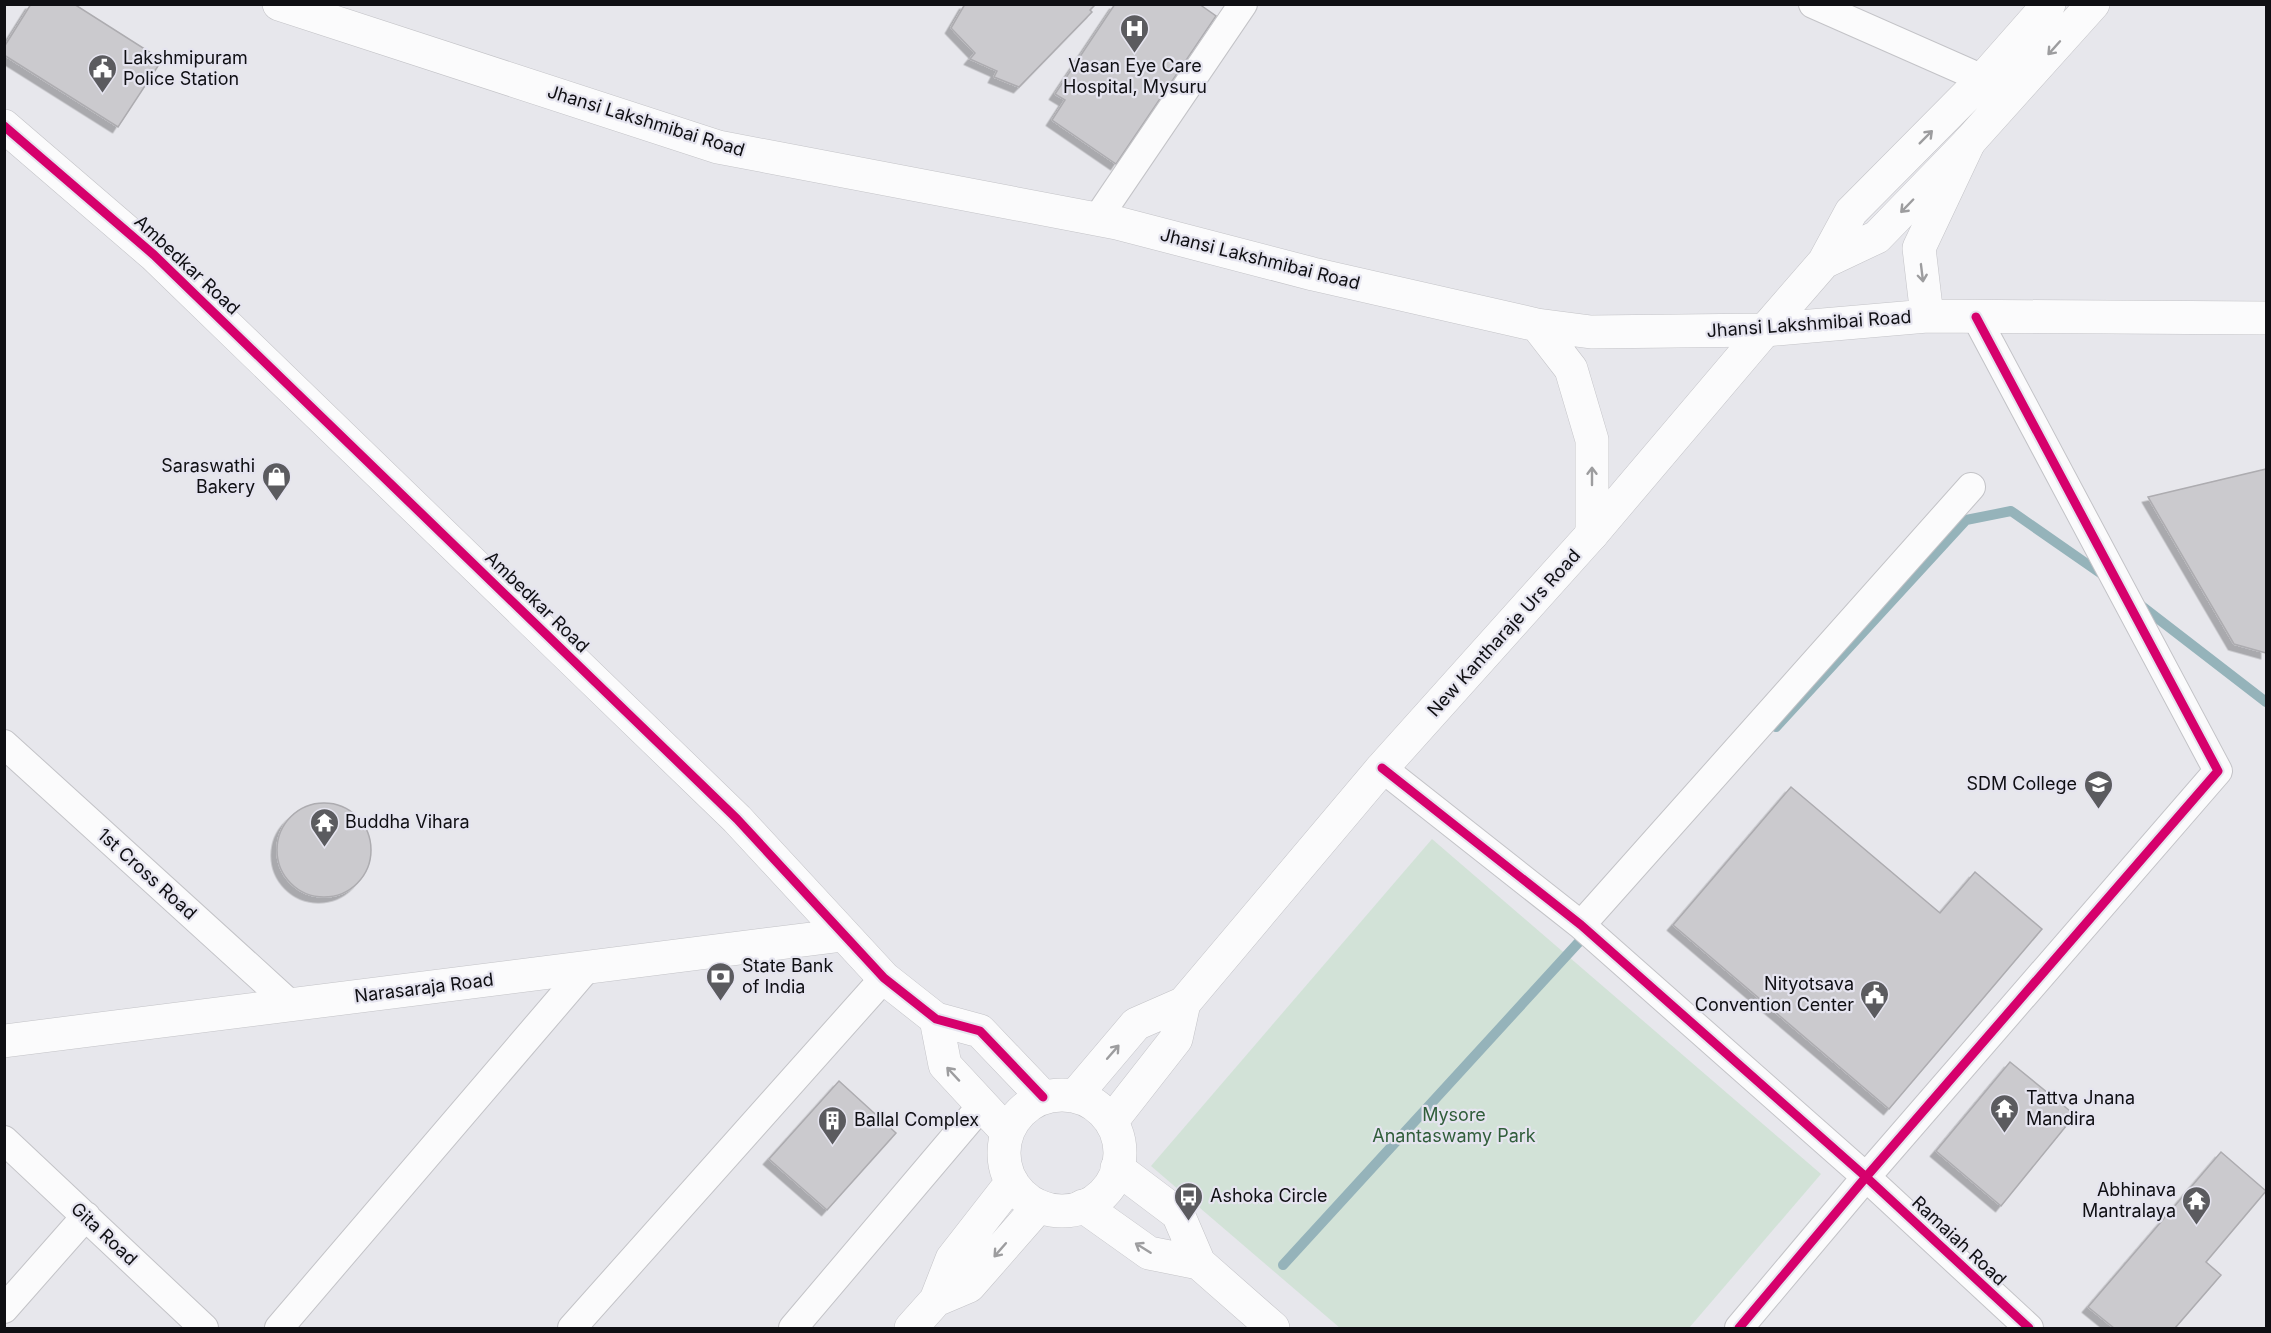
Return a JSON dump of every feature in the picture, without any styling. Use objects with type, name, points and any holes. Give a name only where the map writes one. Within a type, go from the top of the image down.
[{"type":"main road","name":"Jhansi Lakshmibai Road","points":[[279,4],[718,147],[1097,219],[1313,274],[1537,325],[1591,332],[1765,330],[1927,316],[2266,318]]},
{"type":"main road","points":[[1824,262],[1851,212],[1983,79],[2049,4]]},
{"type":"main road","points":[[1824,262],[1877,237],[1969,142],[2093,4]]},
{"type":"main road","name":"Ambedkar Road","points":[[4,126],[163,263],[736,819],[884,978],[936,1019],[980,1031],[1059,1097]]},
{"type":"main road","points":[[1927,316],[1919,248],[1969,142]]},
{"type":"main road","name":"New Kantharaje Urs Road","points":[[1059,1097],[1136,1024],[1184,1003],[1382,768],[1592,534],[1824,262]]},
{"type":"main road","points":[[1537,325],[1571,369],[1592,440],[1592,534]]},
{"type":"main road","name":"Narasaraja Road","points":[[4,1041],[843,935]]},
{"type":"main road","name":"New Kantharaje Urs Road","points":[[1111,1122],[1176,1039],[1184,1003]]},
{"type":"main road","points":[[936,1019],[945,1065],[1007,1132]]},
{"type":"main road","points":[[1059,1097],[1089,1101],[1111,1122],[1119,1144],[1117,1168],[1105,1191],[1083,1206],[1053,1210],[1039,1206],[1019,1192],[1005,1166],[1004,1149],[1007,1132],[1022,1111],[1059,1097]]},
{"type":"main road","points":[[1117,1168],[1178,1214],[1199,1263],[1273,1329]]},
{"type":"main road","points":[[910,1329],[936,1300],[952,1259],[1012,1182]]},
{"type":"main road","points":[[936,1300],[969,1286],[1039,1206]]},
{"type":"main road","points":[[1083,1206],[1149,1253],[1199,1263]]},
{"type":"street","points":[[1097,219],[1243,4]]},
{"type":"street","points":[[1813,4],[1983,79]]},
{"type":"street","points":[[1739,1329],[1866,1177],[2218,771],[1976,317]]},
{"type":"street","points":[[1581,925],[1971,487]]},
{"type":"street","name":"1st Cross Road","points":[[4,744],[290,1004]]},
{"type":"street","name":"Ramaiah Road","points":[[1382,768],[1552,905],[1581,925],[1866,1177],[2029,1329]]},
{"type":"street","points":[[279,1329],[586,968]]},
{"type":"street","points":[[572,1329],[884,978]]},
{"type":"street","points":[[793,1329],[982,1104]]},
{"type":"street","name":"Gita Road","points":[[4,1140],[204,1329]]},
{"type":"street","points":[[4,1309],[86,1216]]},
{"type":"green space","name":"Mysore Anantaswamy Park","points":[[1432,839],[1821,1174],[1689,1328],[1340,1328],[1151,1166]]},
{"type":"building","name":"Lakshmipuram Police Station","points":[[31,4],[74,4],[162,60],[118,127],[4,55],[4,47]]},
{"type":"building","points":[[965,4],[1096,4],[1090,10],[1092,12],[1019,87],[994,77],[997,71],[970,59],[975,53],[951,28]]},
{"type":"building","name":"Vasan Eye Care Hospital, Mysuru","points":[[1115,4],[1199,4],[1216,16],[1116,164],[1052,120],[1065,100],[1055,94]]},
{"type":"building","points":[[2266,469],[2266,653],[2234,644],[2148,497]]},
{"type":"building","name":"Nityotsava Convention Center","points":[[1791,787],[1940,913],[1975,872],[2042,929],[1889,1109],[1673,925]]},
{"type":"building","name":"Buddha Vihara","points":[[324,803],[342,806],[357,817],[368,832],[371,850],[368,868],[357,883],[342,894],[324,897],[306,894],[291,883],[280,868],[277,850],[280,832],[291,817],[306,806]]},
{"type":"building","name":"Tattva Jnana Mandira","points":[[2010,1062],[2075,1115],[2001,1206],[1936,1151]]},
{"type":"building","name":"Ballal Complex","points":[[839,1081],[896,1133],[827,1210],[769,1159]]},
{"type":"building","name":"Abhinava Mantralaya","points":[[2221,1152],[2266,1191],[2206,1262],[2221,1275],[2175,1328],[2114,1328],[2088,1307]]},
{"type":"waterway","points":[[1776,727],[1966,520],[2011,511],[2103,575]]},
{"type":"waterway","points":[[2139,604],[2266,702]]},
{"type":"waterway","points":[[1283,1265],[1589,931]]},
{"type":"cycle path","points":[[4,126],[154,255],[737,819],[884,978],[936,1019],[980,1031],[1043,1097]]},
{"type":"cycle path","points":[[1739,1328],[1866,1177],[2218,771],[1976,317]]},
{"type":"cycle path","points":[[1382,768],[1581,925],[1866,1177],[2029,1328]]},
{"type":"place","name":"Vasan Eye Care Hospital, Mysuru","points":[[1135,54]]},
{"type":"place","name":"Lakshmipuram Police Station","points":[[102,94]]},
{"type":"place","name":"Saraswathi Bakery","points":[[276,502]]},
{"type":"place","name":"SDM College","points":[[2098,810]]},
{"type":"place","name":"Buddha Vihara","points":[[324,848]]},
{"type":"place","name":"State Bank of India","points":[[721,1002]]},
{"type":"place","name":"Nityotsava Convention Center","points":[[1875,1020]]},
{"type":"place","name":"Tattva Jnana Mandira","points":[[2005,1134]]},
{"type":"place","name":"Ballal Complex","points":[[833,1146]]},
{"type":"place","name":"Ashoka Circle","points":[[1189,1222]]},
{"type":"place","name":"Abhinava Mantralaya","points":[[2197,1226]]}]
